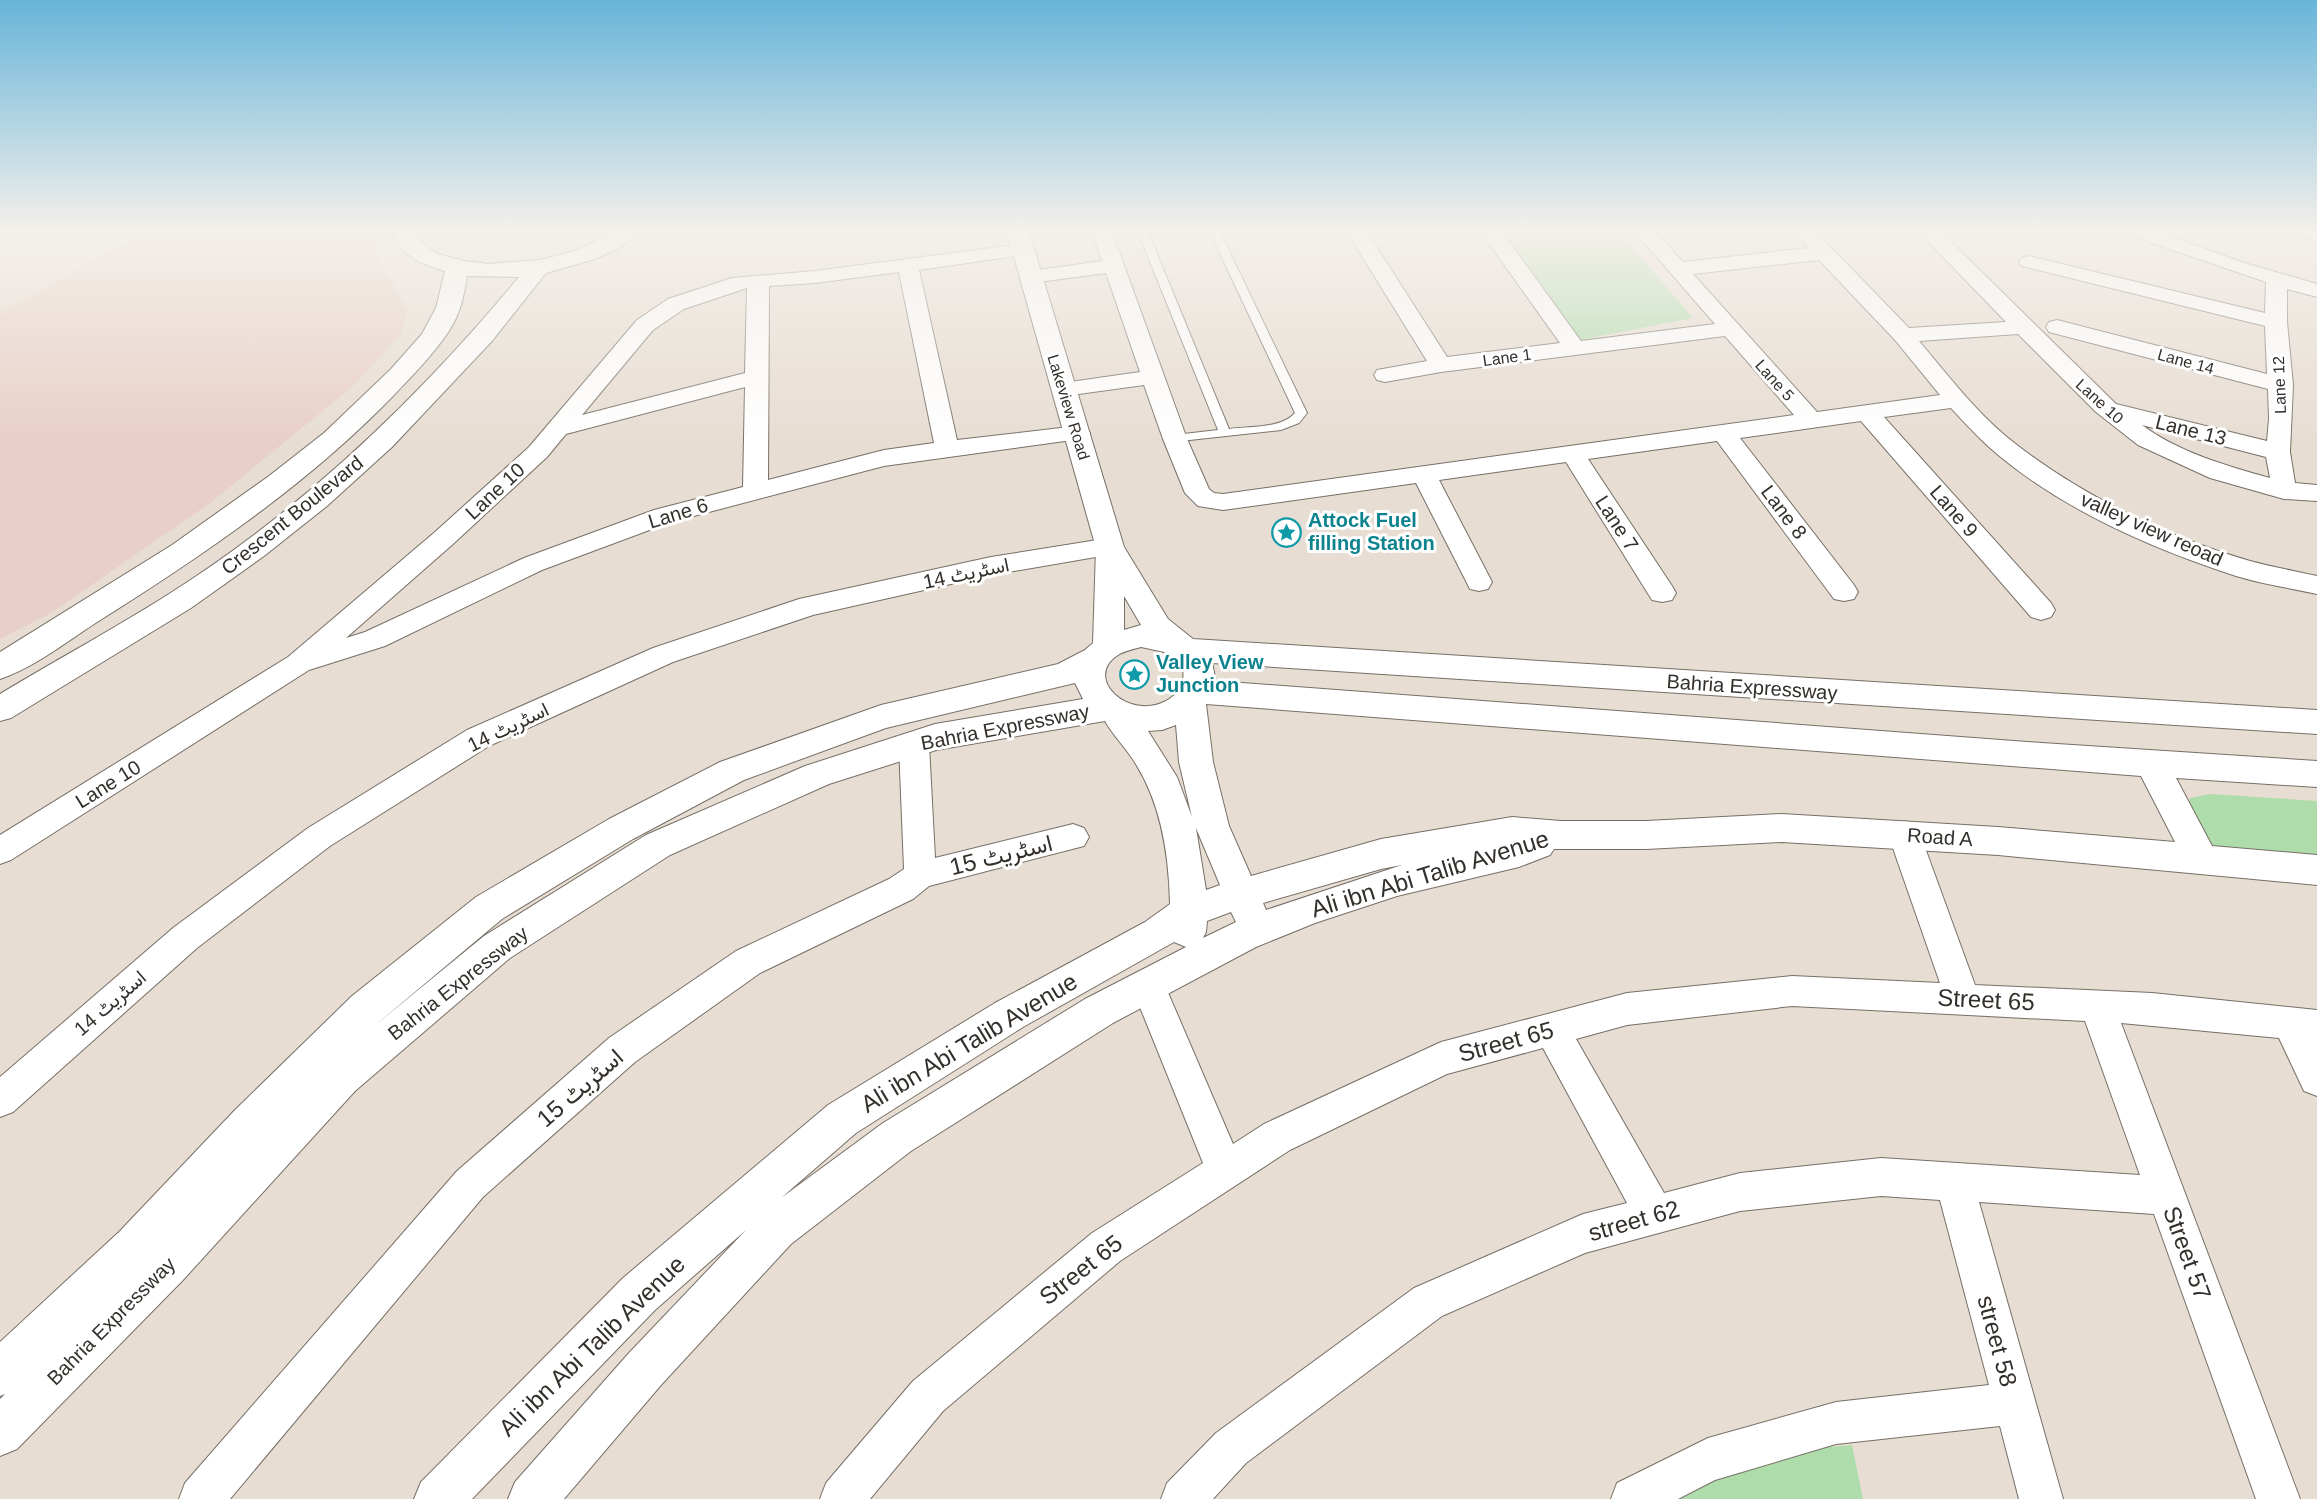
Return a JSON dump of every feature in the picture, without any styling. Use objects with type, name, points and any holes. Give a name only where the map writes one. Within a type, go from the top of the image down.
[{"type":"main road","name":"Crescent Boulevard","points":[[0,667],[82,618],[190,548],[295,471],[362,414],[410,364],[443,320],[450,302]]},
{"type":"main road","name":"Crescent Boulevard","points":[[0,709],[180,601],[254,549],[317,500],[383,441],[483,336],[511,302]]},
{"type":"main road","name":"Lakeview Road","points":[[1038,302],[1110,547]]},
{"type":"main road","points":[[1110,547],[1157,627],[1180,646],[1200,669],[1200,680],[1194,696],[1196,762],[1212,826],[1240,894],[1259,931]]},
{"type":"main road","points":[[1110,547],[1101,652],[1088,676],[1092,693],[1112,711],[1149,758],[1172,807],[1186,860],[1189,911],[1187,964]]},
{"type":"main road","points":[[1101,652],[1123,638],[1140,636],[1157,636],[1180,646]]},
{"type":"main road","name":"Bahria Expressway","points":[[1180,646],[2317,722]]},
{"type":"main road","name":"Bahria Expressway","points":[[0,1373],[134,1247],[249,1124],[366,1008],[489,908],[621,829],[732,771],[881,717],[1065,674],[1101,652]]},
{"type":"main road","points":[[1112,711],[1149,718],[1164,716],[1194,696],[2317,774]]},
{"type":"main road","name":"Bahria Expressway","points":[[0,1431],[168,1265],[341,1078],[497,947],[658,845],[817,775],[935,737],[1112,711]]},
{"type":"main road","points":[[2151,762],[2202,861]]},
{"type":"main road","name":"Road A","points":[[1562,835],[1646,835],[1782,828],[1998,841],[2317,870]]},
{"type":"main road","name":"Ali ibn Abi Talib Avenue","points":[[438,1499],[639,1294],[842,1119],[1009,1015],[1158,933],[1189,911],[1240,894],[1381,854],[1512,831],[1562,835]]},
{"type":"main road","name":"Ali ibn Abi Talib Avenue","points":[[532,1499],[645,1369],[776,1229],[907,1130],[1099,1011],[1243,936],[1306,911],[1397,881],[1520,852],[1562,835]]},
{"type":"street","name":"Lane 10","points":[[0,851],[298,663],[444,538],[538,452],[645,325],[682,302]]},
{"type":"street","points":[[755,490],[758,302]]},
{"type":"street","points":[[916,302],[946,448]]},
{"type":"street","points":[[1127,302],[1175,439],[1198,494],[1208,500],[1223,502],[1956,400]]},
{"type":"street","points":[[1402,302],[1441,366]]},
{"type":"street","points":[[1542,302],[1575,348]]},
{"type":"street","name":"Lane 5","points":[[1707,302],[1810,419]]},
{"type":"street","name":"valley view reoad","points":[[1871,302],[1897,329],[1956,400],[1998,442],[2041,475],[2097,508],[2161,538],[2245,569],[2317,585]]},
{"type":"street","name":"Lane 10","points":[[2000,302],[2104,408],[2147,440],[2219,472],[2284,491],[2317,493]]},
{"type":"street","points":[[2193,302],[2276,322]]},
{"type":"street","name":"Lane 12","points":[[2276,302],[2281,385],[2278,453],[2284,491]]},
{"type":"street","points":[[1897,329],[2018,320]]},
{"type":"street","name":"Lane 14","points":[[2057,327],[2281,385]]},
{"type":"street","name":"Lane 1","points":[[1385,375],[1730,329]]},
{"type":"street","points":[[557,429],[756,377]]},
{"type":"street","points":[[1064,389],[1154,377]]},
{"type":"street","name":"Lane 13","points":[[2104,408],[2278,453]]},
{"type":"street","name":"Lane 9","points":[[1867,413],[2041,610]]},
{"type":"street","name":"Lane 8","points":[[1723,432],[1844,592]]},
{"type":"street","name":"Lane 6","points":[[298,663],[375,639],[533,564],[663,516],[884,458],[946,448],[1078,433]]},
{"type":"street","name":"Lane 7","points":[[1572,453],[1662,593]]},
{"type":"street","points":[[1424,474],[1479,582]]},
{"type":"street","name":"اسٹریٹ 14","points":[[0,1100],[185,938],[318,837],[478,738],[663,656],[809,606],[991,566],[1110,547]]},
{"type":"street","points":[[914,745],[920,875]]},
{"type":"street","points":[[1904,834],[1963,998]]},
{"type":"street","name":"اسٹریٹ 15","points":[[201,1499],[470,1184],[622,1050],[748,962],[901,889],[920,875],[1073,837]]},
{"type":"street","points":[[1148,985],[1225,1170]]},
{"type":"street","name":"Street 65","points":[[842,1499],[928,1396],[1106,1247],[1277,1137],[1441,1059],[1627,1010],[1792,991],[2097,1006],[2304,1024]]},
{"type":"street","name":"Street 57","points":[[2097,1006],[2278,1499]]},
{"type":"street","points":[[2304,1024],[2317,1079]]},
{"type":"street","points":[[1552,1030],[1655,1215]]},
{"type":"street","name":"street 62","points":[[1183,1499],[1232,1448],[1428,1302],[1583,1234],[1740,1192],[1881,1177],[2165,1196]]},
{"type":"street","name":"street 58","points":[[1954,1182],[2041,1499]]},
{"type":"street","points":[[1633,1499],[1707,1460],[1836,1423],[2014,1403]]},
{"type":"lane","points":[[1172,302],[1225,433]]},
{"type":"lane","points":[[1175,439],[1281,426],[1294,420],[1301,413],[1248,302]]},
{"type":"shaded area","points":[[21,302],[403,302],[408,310],[401,334],[352,387],[210,503],[51,613],[0,639],[0,314]]},
{"type":"green space","points":[[1547,302],[1679,302],[1693,318],[1575,341]]},
{"type":"green space","points":[[2211,794],[2317,801],[2317,865],[2215,851],[2189,804],[2190,798]]},
{"type":"green space","points":[[1852,1445],[1863,1499],[1644,1499],[1722,1456]]},
{"type":"place","name":"Attock Fuel filling Station","points":[[1287,532]]},
{"type":"place","name":"Valley View Junction","points":[[1135,674]]}]
